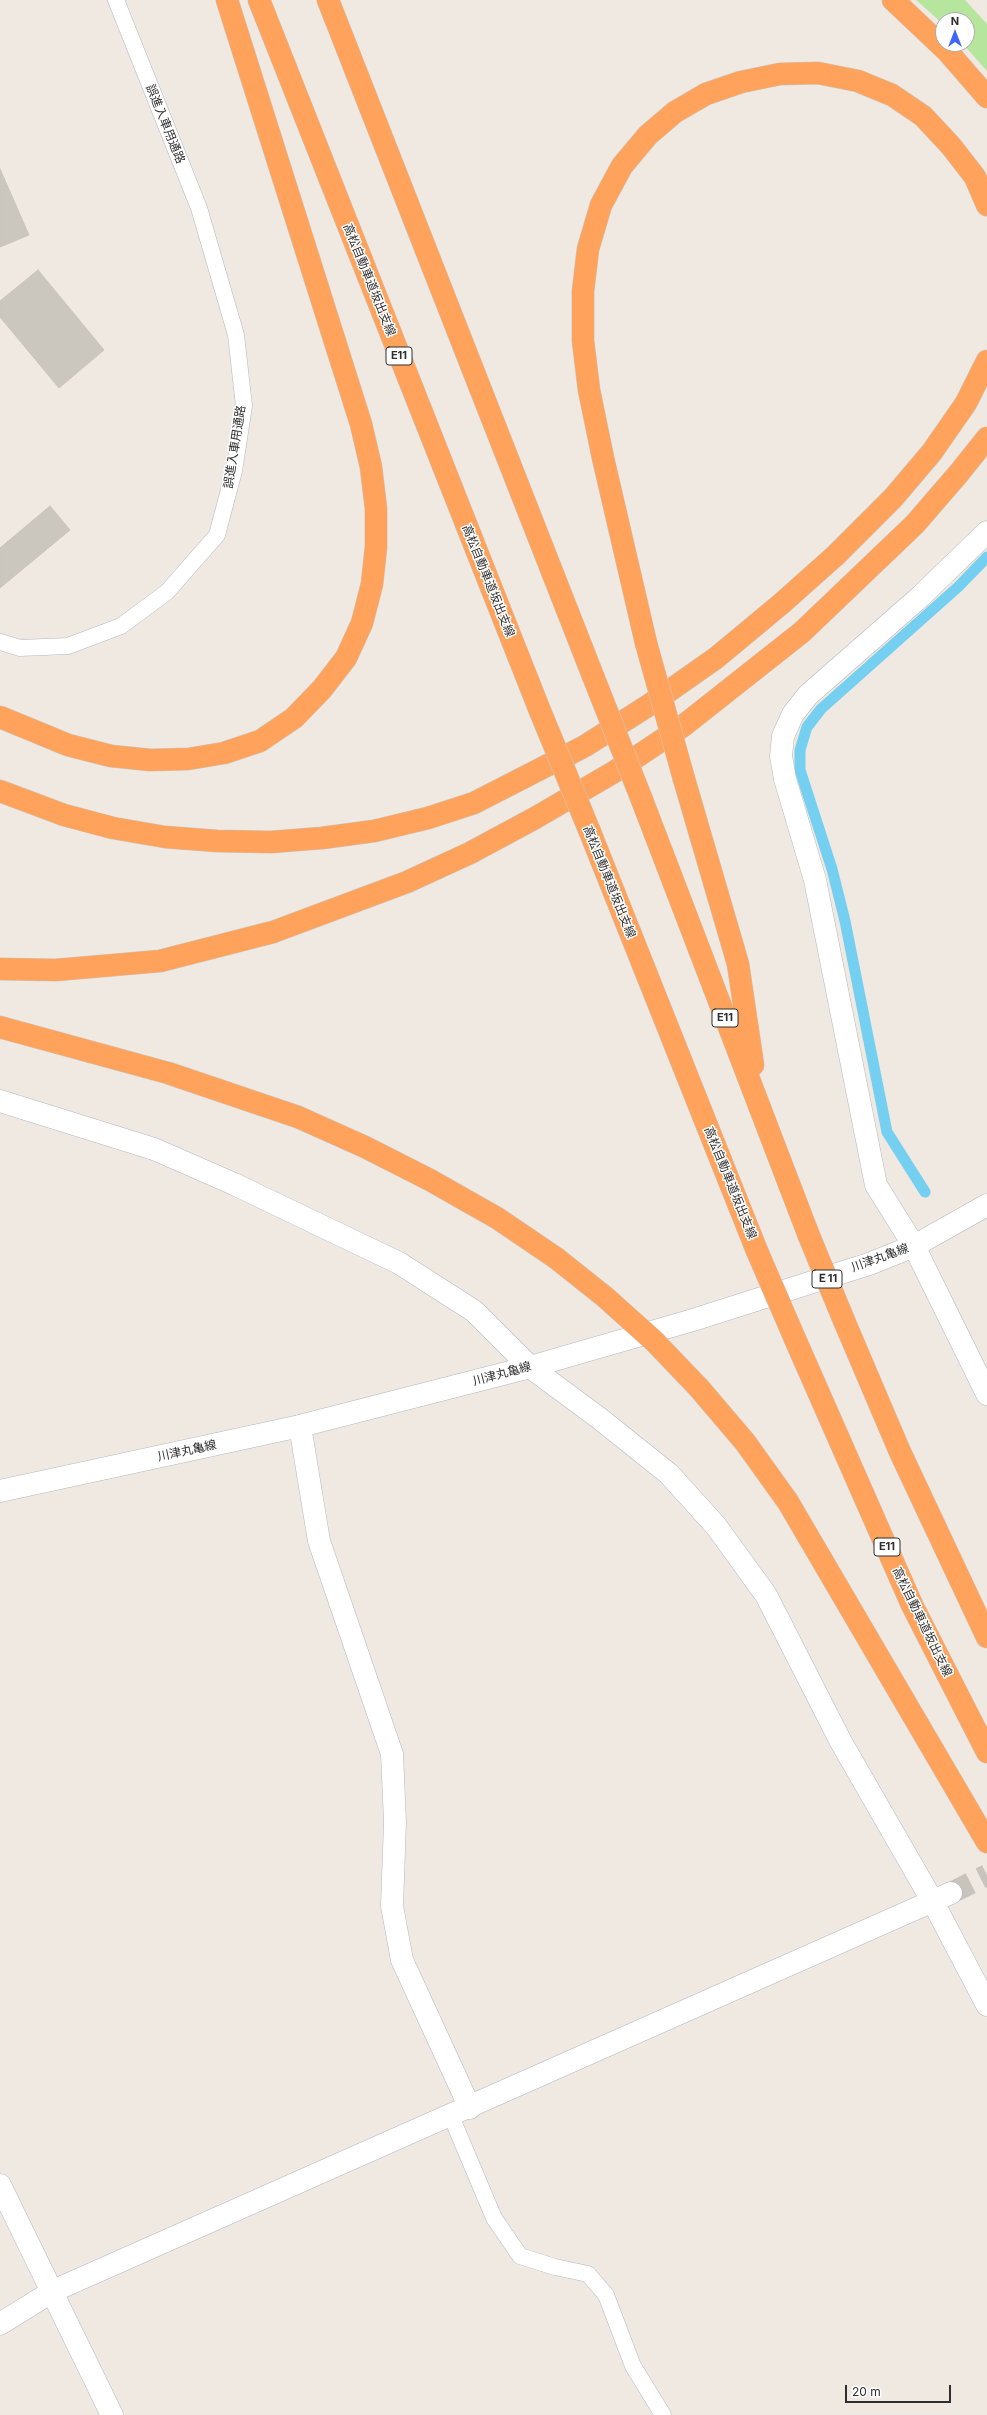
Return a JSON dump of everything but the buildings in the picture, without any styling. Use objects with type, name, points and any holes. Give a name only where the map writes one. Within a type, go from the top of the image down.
[{"type":"highway","points":[[0,717],[68,745],[111,756],[150,760],[188,759],[224,753],[260,741],[294,718],[322,690],[346,658],[362,623],[372,584],[376,546],[376,509],[371,467],[359,417],[227,0]]},
{"type":"highway","name":"高松自動車道坂出支線","points":[[259,0],[540,711],[590,832],[756,1251],[912,1605],[987,1752]]},
{"type":"highway","name":"E11","points":[[328,0],[642,800],[810,1236]]},
{"type":"highway","points":[[893,0],[947,51],[987,97]]},
{"type":"highway","points":[[758,1104],[738,964],[646,643],[603,458],[589,390],[584,341],[582,291],[588,249],[601,205],[622,166],[648,135],[675,112],[706,94],[741,82],[780,74],[818,74],[858,81],[892,95],[923,116],[951,146],[975,177],[987,205]]},
{"type":"highway","points":[[0,791],[64,815],[113,828],[165,837],[217,841],[271,842],[330,837],[412,822],[474,804],[585,746],[649,705],[716,658],[787,599],[836,555],[932,452],[966,403],[987,361]]},
{"type":"highway","points":[[0,969],[56,970],[160,961],[265,934],[406,882],[470,853],[535,818],[614,772],[684,726],[802,632],[915,524],[960,473],[987,438]]},
{"type":"highway","points":[[0,1027],[160,1070],[298,1117],[365,1147],[430,1180],[497,1218],[556,1258],[616,1307],[654,1341],[699,1388],[745,1442],[788,1502],[987,1842]]},
{"type":"highway","name":"Ｅ11","points":[[810,1236],[900,1452],[987,1637]]},
{"type":"street","points":[[987,532],[921,596],[808,695],[793,714],[783,736],[781,756],[786,779],[815,880],[876,1185],[914,1246],[987,1394]]},
{"type":"street","points":[[0,1101],[154,1149],[234,1184],[399,1263],[474,1311],[530,1368],[599,1418],[669,1474],[716,1526],[766,1596],[841,1742],[942,1897],[987,2005]]},
{"type":"street","name":"川津丸亀線","points":[[0,1492],[300,1426],[530,1368],[701,1317],[869,1264],[914,1246],[987,1205]]},
{"type":"street","points":[[300,1426],[319,1540],[392,1754],[395,1822],[392,1906],[402,1960],[460,2112]]},
{"type":"street","points":[[0,2324],[53,2291],[460,2112],[942,1897]]},
{"type":"street","points":[[0,2184],[112,2415]]},
{"type":"lane","name":"誤進入車用通路","points":[[0,642],[20,648],[68,646],[121,626],[161,596],[217,535],[234,471],[244,406],[236,334],[199,208],[116,0]]},
{"type":"lane","points":[[460,2112],[494,2218],[520,2256],[555,2267],[588,2274],[606,2295],[633,2366],[663,2415]]},
{"type":"green space","points":[[916,0],[965,0],[987,24],[987,71],[970,52],[975,52],[975,12],[935,12],[935,17]]},
{"type":"waterway","points":[[925,1192],[887,1132],[845,921],[832,869],[800,770],[800,750],[807,727],[821,709],[958,587],[987,557]]},
{"type":"tunnel","points":[[951,1893],[987,1875]]}]
